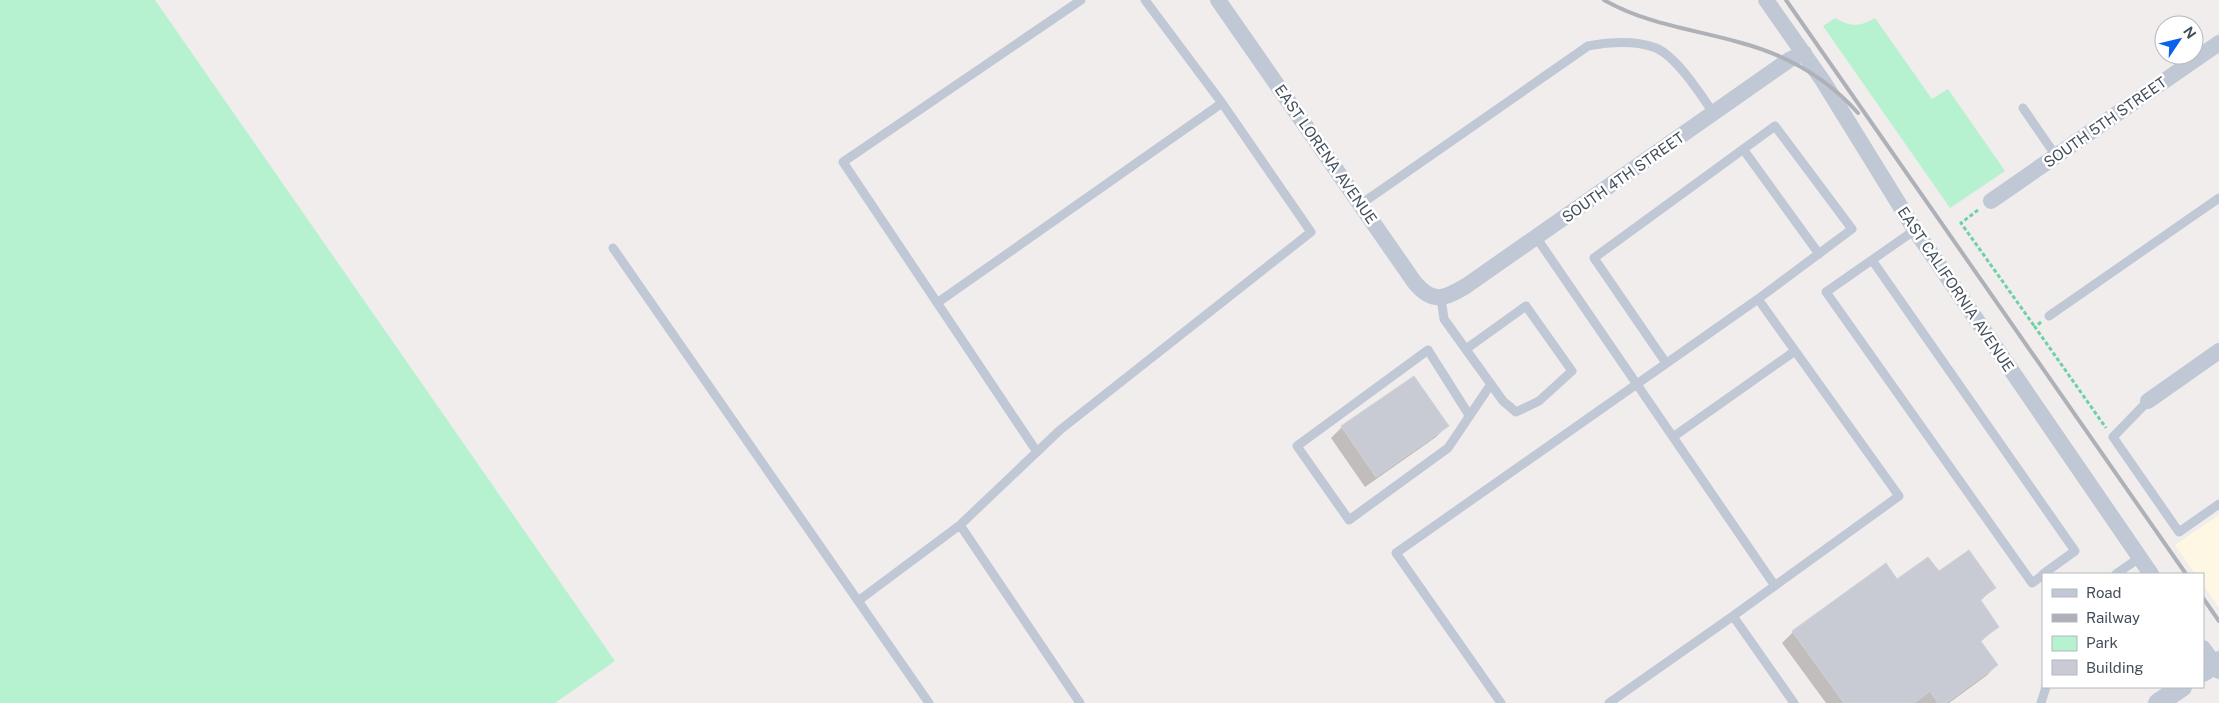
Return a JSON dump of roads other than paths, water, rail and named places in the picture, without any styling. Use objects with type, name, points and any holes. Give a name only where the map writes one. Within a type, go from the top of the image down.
[{"type":"street","name":"EAST LORENA AVENUE","points":[[1218,0],[1424,293],[1441,298]]},
{"type":"street","name":"EAST CALIFORNIA AVENUE","points":[[1766,0],[1824,81],[1915,230],[2150,573]]},
{"type":"street","name":"SOUTH 5TH STREET","points":[[1991,201],[2219,43]]},
{"type":"street","name":"SOUTH 4TH STREET","points":[[1441,298],[1466,286],[1789,60],[1804,53]]},
{"type":"street","points":[[2148,400],[2219,351]]},
{"type":"street","points":[[2158,703],[2180,688]]},
{"type":"lane","points":[[1037,452],[842,162],[1081,0]]},
{"type":"lane","points":[[858,601],[960,525],[1060,430],[1311,232],[1222,103],[1145,0]]},
{"type":"lane","points":[[1361,204],[1588,46],[1614,41],[1657,49],[1688,75],[1714,114]]},
{"type":"lane","points":[[937,303],[1222,103]]},
{"type":"lane","points":[[2023,108],[2056,156]]},
{"type":"lane","points":[[1501,703],[1396,552],[1666,364],[1758,299],[1852,229],[1775,126],[1594,258],[1666,364]]},
{"type":"lane","points":[[1743,149],[1819,254]]},
{"type":"lane","points":[[2050,316],[2219,198]]},
{"type":"lane","points":[[1915,230],[1826,292],[2032,582],[2042,575]]},
{"type":"lane","points":[[1536,237],[1775,586]]},
{"type":"lane","points":[[612,248],[929,703]]},
{"type":"lane","points":[[1872,260],[2075,551],[2044,573]]},
{"type":"lane","points":[[1441,298],[1444,319],[1503,401],[1516,412],[1539,401],[1572,371],[1526,306],[1466,349]]},
{"type":"lane","points":[[1609,703],[1899,496],[1758,299]]},
{"type":"lane","points":[[1469,415],[1428,350],[1297,446],[1349,520],[1448,448],[1491,384]]},
{"type":"lane","points":[[1673,437],[1795,351]]},
{"type":"lane","points":[[2148,400],[2113,437],[2179,532],[2219,504]]},
{"type":"lane","points":[[960,525],[1080,703]]},
{"type":"lane","points":[[2117,573],[2139,558]]},
{"type":"lane","points":[[1733,616],[1794,703]]},
{"type":"lane","points":[[2041,703],[2046,688]]},
{"type":"railway","points":[[1604,0],[1636,15],[1755,47],[1788,60],[1832,88],[1858,113]]},
{"type":"railway","points":[[1786,0],[2185,573]]},
{"type":"railway","points":[[2204,599],[2219,621]]}]
